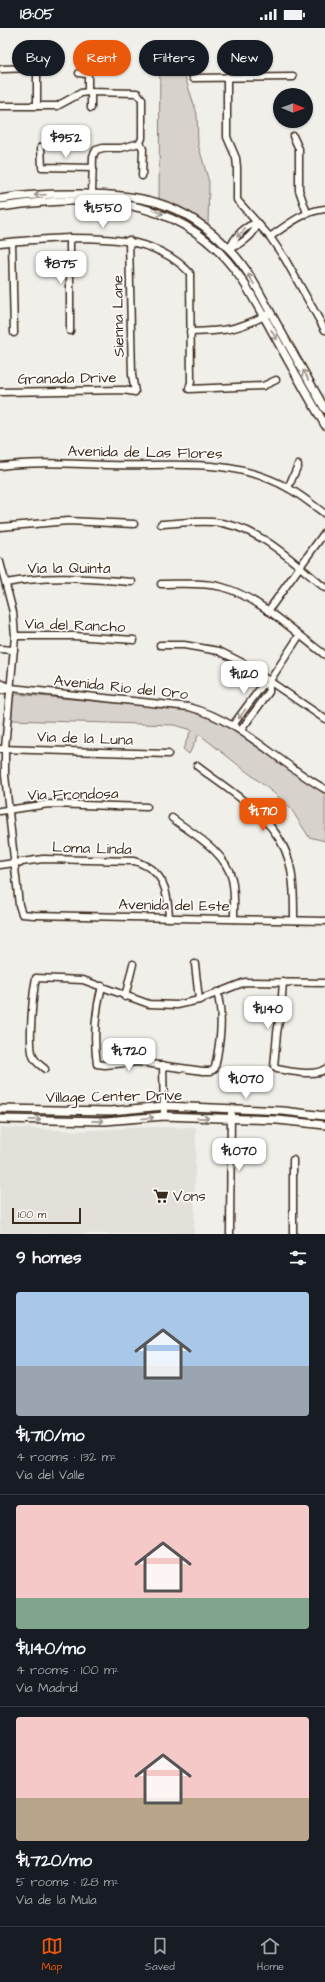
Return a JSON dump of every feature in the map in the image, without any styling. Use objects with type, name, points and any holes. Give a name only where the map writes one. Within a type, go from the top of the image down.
[{"type":"main road","points":[[92,194],[92,202]]},
{"type":"main road","points":[[0,199],[19,196],[92,194],[132,196],[161,204],[181,213],[206,228],[230,249],[250,276],[325,409]]},
{"type":"main road","points":[[0,208],[30,204],[92,202],[128,204],[172,217],[202,235],[223,255],[237,273],[325,425]]},
{"type":"main road","points":[[223,255],[230,249]]},
{"type":"main road","name":"Village Center Drive","points":[[0,1109],[111,1112],[164,1106],[283,1111],[325,1116]]},
{"type":"main road","name":"Village Center Drive","points":[[0,1119],[105,1121],[164,1116],[278,1120],[325,1125]]},
{"type":"street","points":[[2,69],[33,68],[35,70],[37,73],[37,106]]},
{"type":"street","points":[[88,76],[91,108]]},
{"type":"street","points":[[227,77],[227,137],[236,158],[237,200],[239,205],[270,237],[285,259],[325,330]]},
{"type":"street","points":[[193,78],[293,77]]},
{"type":"street","points":[[0,106],[57,106],[81,93],[90,92],[137,93],[142,99],[142,138],[140,143],[143,149],[142,176]]},
{"type":"street","points":[[293,136],[299,149],[299,190],[307,213]]},
{"type":"street","points":[[92,194],[93,168],[96,150],[103,148],[121,148],[140,143]]},
{"type":"street","points":[[41,147],[42,167],[93,168]]},
{"type":"street","points":[[270,237],[307,213],[325,209]]},
{"type":"street","points":[[230,249],[238,246],[256,230],[258,223]]},
{"type":"street","points":[[70,238],[70,331]]},
{"type":"street","points":[[0,243],[70,238],[102,238],[129,240],[152,248],[168,256],[190,273],[191,382],[189,389],[263,386],[276,380]]},
{"type":"street","name":"Sienna Lane","points":[[129,240],[132,375],[135,392]]},
{"type":"street","points":[[12,242],[14,334]]},
{"type":"street","points":[[190,332],[223,332],[245,326],[270,313]]},
{"type":"street","name":"Granada Drive","points":[[0,392],[123,390],[135,392]]},
{"type":"street","name":"Avenida de Las Flores","points":[[0,466],[70,462],[116,465],[196,464],[229,467],[264,477],[288,488],[325,514]]},
{"type":"street","points":[[288,488],[298,465]]},
{"type":"street","points":[[0,527],[68,522],[134,524]]},
{"type":"street","points":[[161,524],[213,522],[243,529],[266,540],[325,588]]},
{"type":"street","points":[[268,611],[325,532]]},
{"type":"street","points":[[0,562],[13,612],[15,636],[11,688],[3,749],[8,810],[15,862]]},
{"type":"street","name":"Via la Quinta","points":[[6,583],[26,579],[64,578],[132,582]]},
{"type":"street","points":[[161,584],[205,584],[222,587],[236,592],[268,611],[325,655]]},
{"type":"street","name":"Via del Rancho","points":[[15,636],[74,636],[134,640]]},
{"type":"street","points":[[233,725],[262,686],[269,682],[299,636]]},
{"type":"street","points":[[160,645],[191,646],[219,651],[243,664],[325,720]]},
{"type":"street","points":[[0,649],[14,650]]},
{"type":"street","points":[[242,730],[269,692],[269,682]]},
{"type":"street","name":"Avenida Rio del Oro","points":[[0,683],[11,688],[189,707],[205,711],[242,730],[325,789]]},
{"type":"street","name":"Avenida Rio del Oro","points":[[0,691],[11,688]]},
{"type":"street","name":"Via de la Luna","points":[[3,749],[168,754]]},
{"type":"street","points":[[197,766],[255,810],[270,826],[280,840],[289,860],[294,886],[294,919]]},
{"type":"street","name":"Via Frondosa","points":[[0,811],[49,804],[147,807]]},
{"type":"street","points":[[172,818],[209,845],[224,863],[232,877],[234,890],[234,919]]},
{"type":"street","name":"Loma Linda","points":[[0,865],[43,859],[134,862],[141,864],[162,879],[168,896],[169,918]]},
{"type":"street","name":"Avenida del Este","points":[[15,862],[19,905],[22,914],[169,918],[294,919],[325,921]]},
{"type":"street","points":[[125,996],[133,964]]},
{"type":"street","points":[[195,964],[199,1000]]},
{"type":"street","points":[[45,1069],[37,1063],[32,1054],[36,978],[83,980],[149,1004],[177,1005],[199,1000],[245,982],[325,983]]},
{"type":"street","points":[[283,982],[282,1009],[276,1033],[274,1063],[277,1069],[308,1072],[322,1071],[325,1069]]},
{"type":"street","points":[[102,986],[96,1008],[94,1034],[97,1064],[105,1065],[137,1062],[211,1071],[215,1068],[221,1034],[221,1005],[217,992]]},
{"type":"street","points":[[164,1065],[164,1116]]},
{"type":"street","points":[[230,1109],[230,1234]]},
{"type":"street","points":[[293,1160],[294,1234]]},
{"type":"shaded area","points":[[160,76],[185,76],[197,114],[198,144],[209,182],[208,226],[159,200]]},
{"type":"shaded area","points":[[15,694],[184,709],[200,713],[230,728],[325,794],[325,841],[309,837],[291,809],[280,798],[199,734],[189,754],[183,749],[191,730],[174,725],[11,720],[13,698]]},
{"type":"shaded area","points":[[0,1127],[77,1131],[149,1127],[196,1128],[194,1234],[0,1234]]},
{"type":"place","name":"Vons","points":[[161,1196]]}]
